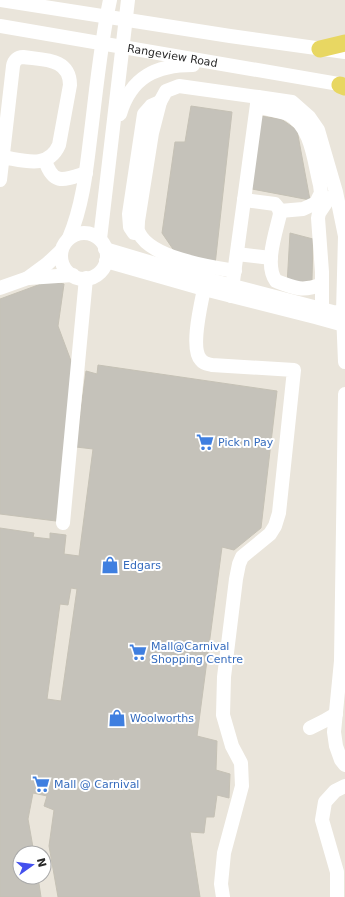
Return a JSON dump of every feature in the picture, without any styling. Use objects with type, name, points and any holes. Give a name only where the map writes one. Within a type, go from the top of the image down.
[{"type":"main road","points":[[320,49],[345,43]]},
{"type":"street","points":[[0,0],[59,5],[106,17],[345,52]]},
{"type":"street","points":[[79,277],[67,271],[61,258],[64,244],[69,238],[77,220],[84,188],[102,44],[110,0]]},
{"type":"street","points":[[28,278],[93,276],[103,268],[112,141],[128,0]]},
{"type":"street","name":"Rangeview Road","points":[[0,26],[343,86]]},
{"type":"street","points":[[0,180],[2,157],[13,66],[16,60],[23,57],[58,63],[68,71],[70,79],[59,145],[53,155],[45,160],[37,162],[2,157]]},
{"type":"street","points":[[112,141],[122,105],[129,92],[139,80],[150,73],[180,65],[230,66]]},
{"type":"street","points":[[235,271],[188,262],[151,247],[142,238],[135,235],[130,227],[129,214],[144,114],[151,106],[160,102],[166,91],[179,86],[257,102],[294,117],[302,125],[318,130],[342,218],[345,242],[343,319],[345,362]]},
{"type":"street","points":[[232,291],[257,102]]},
{"type":"street","points":[[280,211],[303,209],[311,206],[316,203],[320,196],[320,185],[310,127]]},
{"type":"street","points":[[45,160],[48,170],[52,176],[57,179],[71,178],[86,173]]},
{"type":"street","points":[[322,314],[322,284],[318,218],[319,213],[329,197],[331,176]]},
{"type":"street","points":[[244,200],[275,204],[279,207],[280,211],[271,258],[273,274],[276,281],[292,287],[306,289],[322,284]]},
{"type":"street","points":[[69,238],[81,233],[88,233],[104,250],[204,289],[232,291],[343,319]]},
{"type":"street","points":[[104,250],[206,279],[232,291]]},
{"type":"street","points":[[0,288],[28,278],[62,251]]},
{"type":"street","points":[[237,254],[271,258]]},
{"type":"street","points":[[63,523],[79,277]]},
{"type":"street","points":[[204,289],[196,343],[196,352],[201,361],[205,364],[294,370],[279,513],[275,526],[270,534],[240,559],[231,611],[224,677],[223,715],[232,746],[241,763],[242,786],[224,853],[221,884],[223,897]]},
{"type":"street","points":[[345,394],[341,655],[334,732],[336,746],[341,760],[345,765]]},
{"type":"street","points":[[310,728],[336,714]]},
{"type":"street","points":[[337,897],[338,872],[322,820],[325,802],[335,791],[345,786]]},
{"type":"building","points":[[191,106],[232,112],[215,265],[177,255],[162,233],[175,142],[185,142]]},
{"type":"building","points":[[260,116],[281,119],[297,130],[310,200],[252,189]]},
{"type":"building","points":[[290,233],[313,239],[312,280],[287,285]]},
{"type":"building","points":[[49,281],[64,284],[58,326],[77,377],[56,521],[0,514],[0,299]]},
{"type":"building","name":"Mall@Carnival Shopping Centre","points":[[98,365],[277,391],[261,528],[234,550],[222,547],[197,736],[217,741],[216,770],[230,774],[229,798],[217,795],[214,817],[206,817],[204,833],[190,832],[200,897],[58,897],[52,863],[52,845],[49,845],[54,810],[44,806],[47,796],[33,793],[28,819],[33,845],[12,845],[12,885],[39,885],[41,897],[0,897],[0,528],[34,533],[33,537],[50,539],[50,533],[66,535],[64,554],[79,556],[93,449],[76,447],[86,371],[97,374]],"holes":[[[71,588],[77,589],[61,701],[47,699],[60,604],[68,605]]]},
{"type":"place","name":"Pick n Pay","points":[[205,442]]},
{"type":"place","name":"Edgars","points":[[110,565]]},
{"type":"place","name":"Mall@Carnival Shopping Centre","points":[[138,652]]},
{"type":"place","name":"Woolworths","points":[[117,718]]},
{"type":"place","name":"Mall @ Carnival","points":[[41,784]]}]
